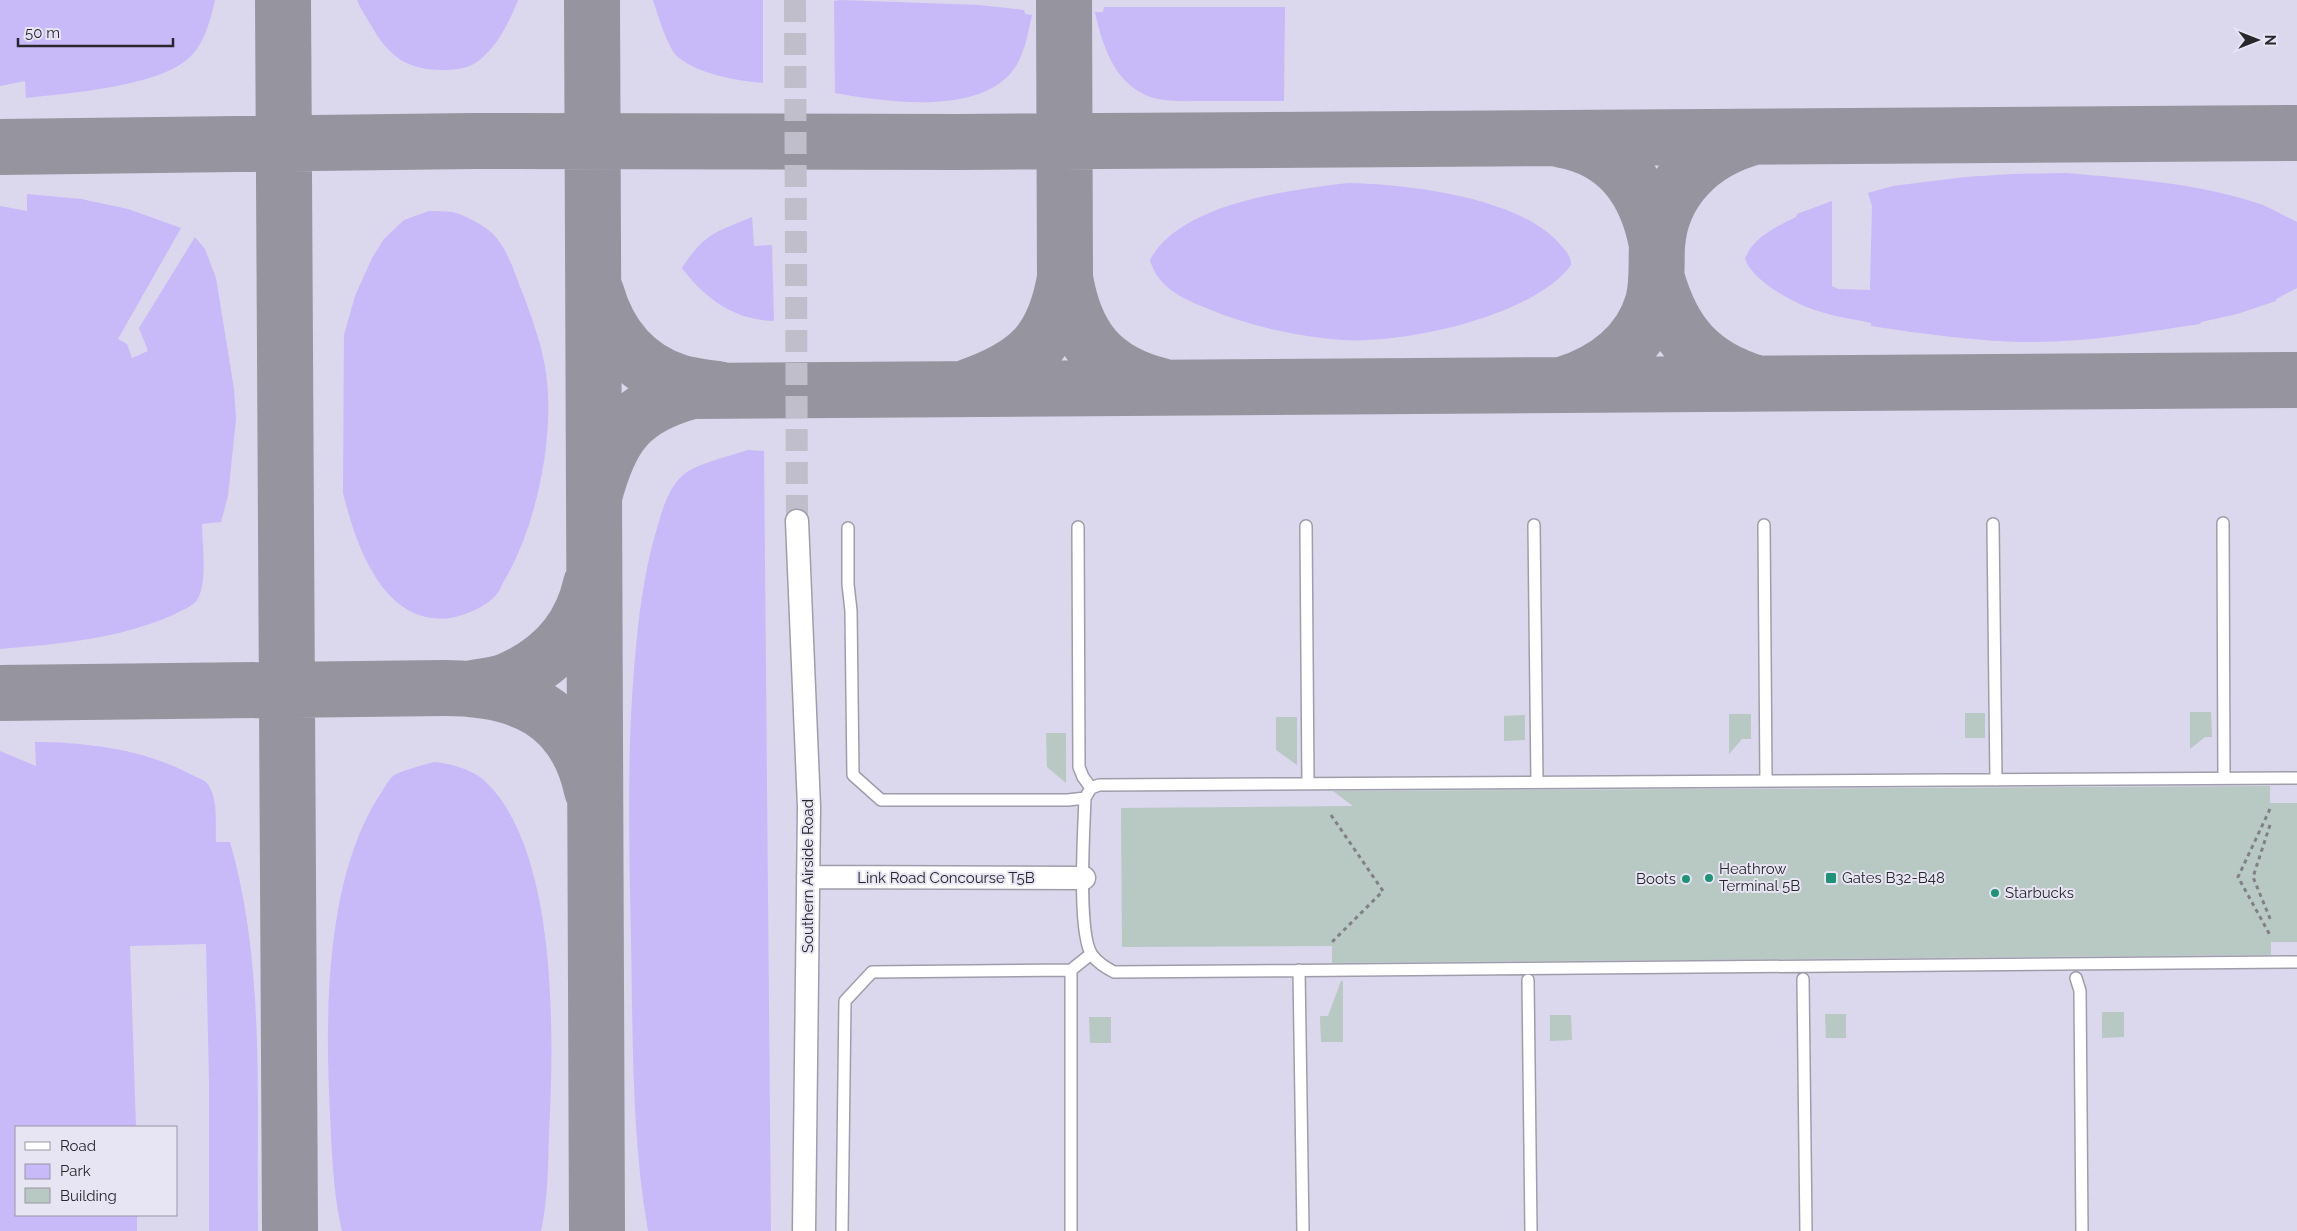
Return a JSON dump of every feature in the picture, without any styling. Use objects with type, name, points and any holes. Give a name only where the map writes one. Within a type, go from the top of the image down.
[{"type":"street","name":"Southern Airside Road","points":[[797,521],[809,807],[804,1231]]},
{"type":"street","name":"Link Road Concourse T5B","points":[[808,878],[1084,878]]},
{"type":"lane","points":[[2223,523],[2224,778]]},
{"type":"lane","points":[[1764,524],[1766,781]]},
{"type":"lane","points":[[1993,524],[1996,780]]},
{"type":"lane","points":[[1534,525],[1537,782]]},
{"type":"lane","points":[[1306,526],[1308,783]]},
{"type":"lane","points":[[1078,527],[1079,767],[1088,793],[1084,878],[1084,933],[1091,954],[1100,964],[1114,972],[2297,962]]},
{"type":"lane","points":[[848,528],[853,775],[881,800],[1068,800],[1112,784],[2297,778]]},
{"type":"lane","points":[[842,1231],[845,1001],[872,972],[1071,970],[1091,954]]},
{"type":"lane","points":[[1071,970],[1071,1231]]},
{"type":"lane","points":[[1299,970],[1303,1231]]},
{"type":"lane","points":[[2076,978],[2080,991],[2082,1231]]},
{"type":"lane","points":[[1803,979],[1806,1231]]},
{"type":"lane","points":[[1528,980],[1531,1231]]},
{"type":"path","points":[[2270,809],[2238,877],[2271,937]]},
{"type":"path","points":[[1331,815],[1383,891],[1332,942]]},
{"type":"path","points":[[2270,825],[2253,877],[2271,921]]},
{"type":"shaded area","points":[[0,0],[2297,0],[2297,1231],[0,1231]]},
{"type":"green space","points":[[0,0],[215,0],[204,37],[200,44],[191,56],[177,66],[137,82],[89,91],[26,98],[25,81],[0,86]]},
{"type":"green space","points":[[357,0],[518,0],[506,27],[488,53],[472,65],[458,69],[442,70],[409,64],[392,53],[378,37]]},
{"type":"green space","points":[[653,0],[763,0],[763,83],[707,72],[686,63],[678,57],[670,47]]},
{"type":"green space","points":[[834,1],[979,5],[1024,10],[1025,14],[1032,15],[1022,54],[1016,66],[1001,82],[981,93],[958,99],[932,102],[880,100],[835,93]]},
{"type":"green space","points":[[1104,7],[1285,7],[1284,101],[1175,101],[1158,99],[1144,94],[1132,87],[1122,77],[1114,66],[1102,40],[1095,12],[1103,12]]},
{"type":"green space","points":[[2066,173],[2190,187],[2239,198],[2274,210],[2297,222],[2297,288],[2276,299],[2276,301],[2237,314],[2201,322],[2200,324],[2117,336],[2055,342],[1993,341],[1871,326],[1871,323],[1818,311],[1799,304],[1766,284],[1750,268],[1745,259],[1754,244],[1767,233],[1796,217],[1797,214],[1832,201],[1832,286],[1838,289],[1870,290],[1872,206],[1868,193],[1893,186],[1965,177]]},
{"type":"green space","points":[[1348,183],[1429,190],[1489,204],[1516,214],[1540,227],[1565,250],[1570,258],[1571,265],[1553,283],[1528,299],[1499,312],[1467,323],[1433,331],[1370,340],[1344,340],[1311,336],[1243,321],[1211,310],[1174,292],[1159,279],[1154,270],[1150,260],[1165,241],[1185,225],[1211,212],[1268,195]]},
{"type":"green space","points":[[27,194],[81,199],[128,209],[181,228],[118,339],[127,344],[132,358],[148,351],[139,328],[195,237],[205,249],[216,278],[234,389],[236,419],[228,496],[221,522],[202,524],[203,573],[200,593],[195,602],[175,614],[111,635],[44,645],[0,649],[0,206],[27,211]]},
{"type":"green space","points":[[429,211],[461,215],[486,228],[499,241],[513,268],[540,343],[547,386],[548,414],[543,470],[529,526],[519,551],[500,589],[492,599],[475,610],[450,618],[427,617],[407,609],[390,596],[376,578],[365,558],[343,493],[344,335],[355,296],[372,258],[384,239],[404,220]]},
{"type":"green space","points":[[752,217],[754,246],[772,245],[774,321],[746,317],[722,306],[701,289],[682,268],[697,248],[711,235]]},
{"type":"green space","points":[[748,450],[764,451],[771,1231],[648,1231],[638,1157],[636,1120],[629,801],[630,735],[639,616],[652,546],[663,508],[673,487],[682,476],[694,468]]},
{"type":"green space","points":[[35,742],[95,746],[116,749],[155,759],[206,782],[210,788],[215,802],[216,842],[230,842],[241,889],[249,938],[257,1035],[258,1231],[209,1231],[209,1081],[206,944],[130,946],[136,1126],[15,1126],[15,1216],[137,1216],[137,1231],[0,1231],[0,751],[36,766]]},
{"type":"green space","points":[[434,762],[464,769],[477,775],[489,785],[512,817],[528,856],[540,902],[547,950],[551,1049],[547,1182],[541,1231],[342,1231],[332,1158],[328,1076],[329,993],[332,950],[338,908],[348,867],[361,830],[379,796],[395,775],[411,768]]},
{"type":"building","points":[[2190,712],[2211,712],[2212,737],[2205,737],[2190,749]]},
{"type":"building","points":[[1965,713],[1985,713],[1985,738],[1965,738]]},
{"type":"building","points":[[1729,714],[1751,714],[1751,739],[1742,739],[1729,754]]},
{"type":"building","points":[[1525,715],[1525,740],[1504,741],[1504,716]]},
{"type":"building","points":[[1276,717],[1297,717],[1297,765],[1276,750]]},
{"type":"building","points":[[1046,733],[1066,733],[1066,783],[1047,767]]},
{"type":"building","name":"Heathrow Terminal 5B","points":[[2270,786],[2270,803],[2297,803],[2297,942],[2271,942],[2271,955],[1332,963],[1332,946],[1122,947],[1121,808],[1353,806],[1333,791]]},
{"type":"building","points":[[1341,981],[1343,981],[1343,1042],[1321,1042],[1320,1016],[1328,1016]]},
{"type":"building","points":[[2102,1012],[2124,1012],[2124,1037],[2102,1038]]},
{"type":"building","points":[[1825,1014],[1846,1014],[1846,1038],[1826,1038]]},
{"type":"building","points":[[1550,1015],[1571,1015],[1572,1040],[1550,1041]]},
{"type":"building","points":[[1089,1017],[1111,1017],[1111,1043],[1090,1043]]},
{"type":"taxiway","points":[[283,0],[290,1231]]},
{"type":"taxiway","points":[[592,0],[597,1231]]},
{"type":"taxiway","points":[[1064,0],[1065,278],[1070,299],[1084,334],[1107,361],[1122,371],[1161,386]]},
{"type":"taxiway","points":[[0,147],[473,141],[959,142],[2297,133]]},
{"type":"taxiway","points":[[1565,384],[1580,379],[1607,364],[1620,354],[1640,331],[1655,295],[1657,246],[1660,226],[1666,207],[1675,191],[1687,176],[1717,152],[1735,143],[1754,137]]},
{"type":"taxiway","points":[[1562,140],[1582,145],[1599,153],[1614,163],[1627,176],[1638,191],[1646,207],[1657,245]]},
{"type":"taxiway","points":[[968,387],[1007,370],[1035,349],[1054,319],[1065,278]]},
{"type":"taxiway","points":[[1657,279],[1671,316],[1692,346],[1720,367],[1756,383]]},
{"type":"taxiway","points":[[596,292],[601,307],[616,335],[625,347],[648,368],[678,382],[717,389]]},
{"type":"taxiway","points":[[594,497],[607,457],[615,441],[625,428],[652,406],[692,391],[2297,380]]},
{"type":"taxiway","points":[[473,688],[507,681],[523,674],[550,655],[580,616],[591,584]]},
{"type":"taxiway","points":[[0,693],[444,688],[471,689],[496,693],[519,699],[540,709],[557,723],[572,741],[584,763],[592,790]]},
{"type":"tunnel","points":[[795,0],[797,521]]},
{"type":"place","name":"Heathrow Terminal 5B","points":[[1709,878]]},
{"type":"place","name":"Gates B32-B48","points":[[1831,878]]},
{"type":"place","name":"Boots","points":[[1686,879]]},
{"type":"place","name":"Starbucks","points":[[1995,893]]}]
